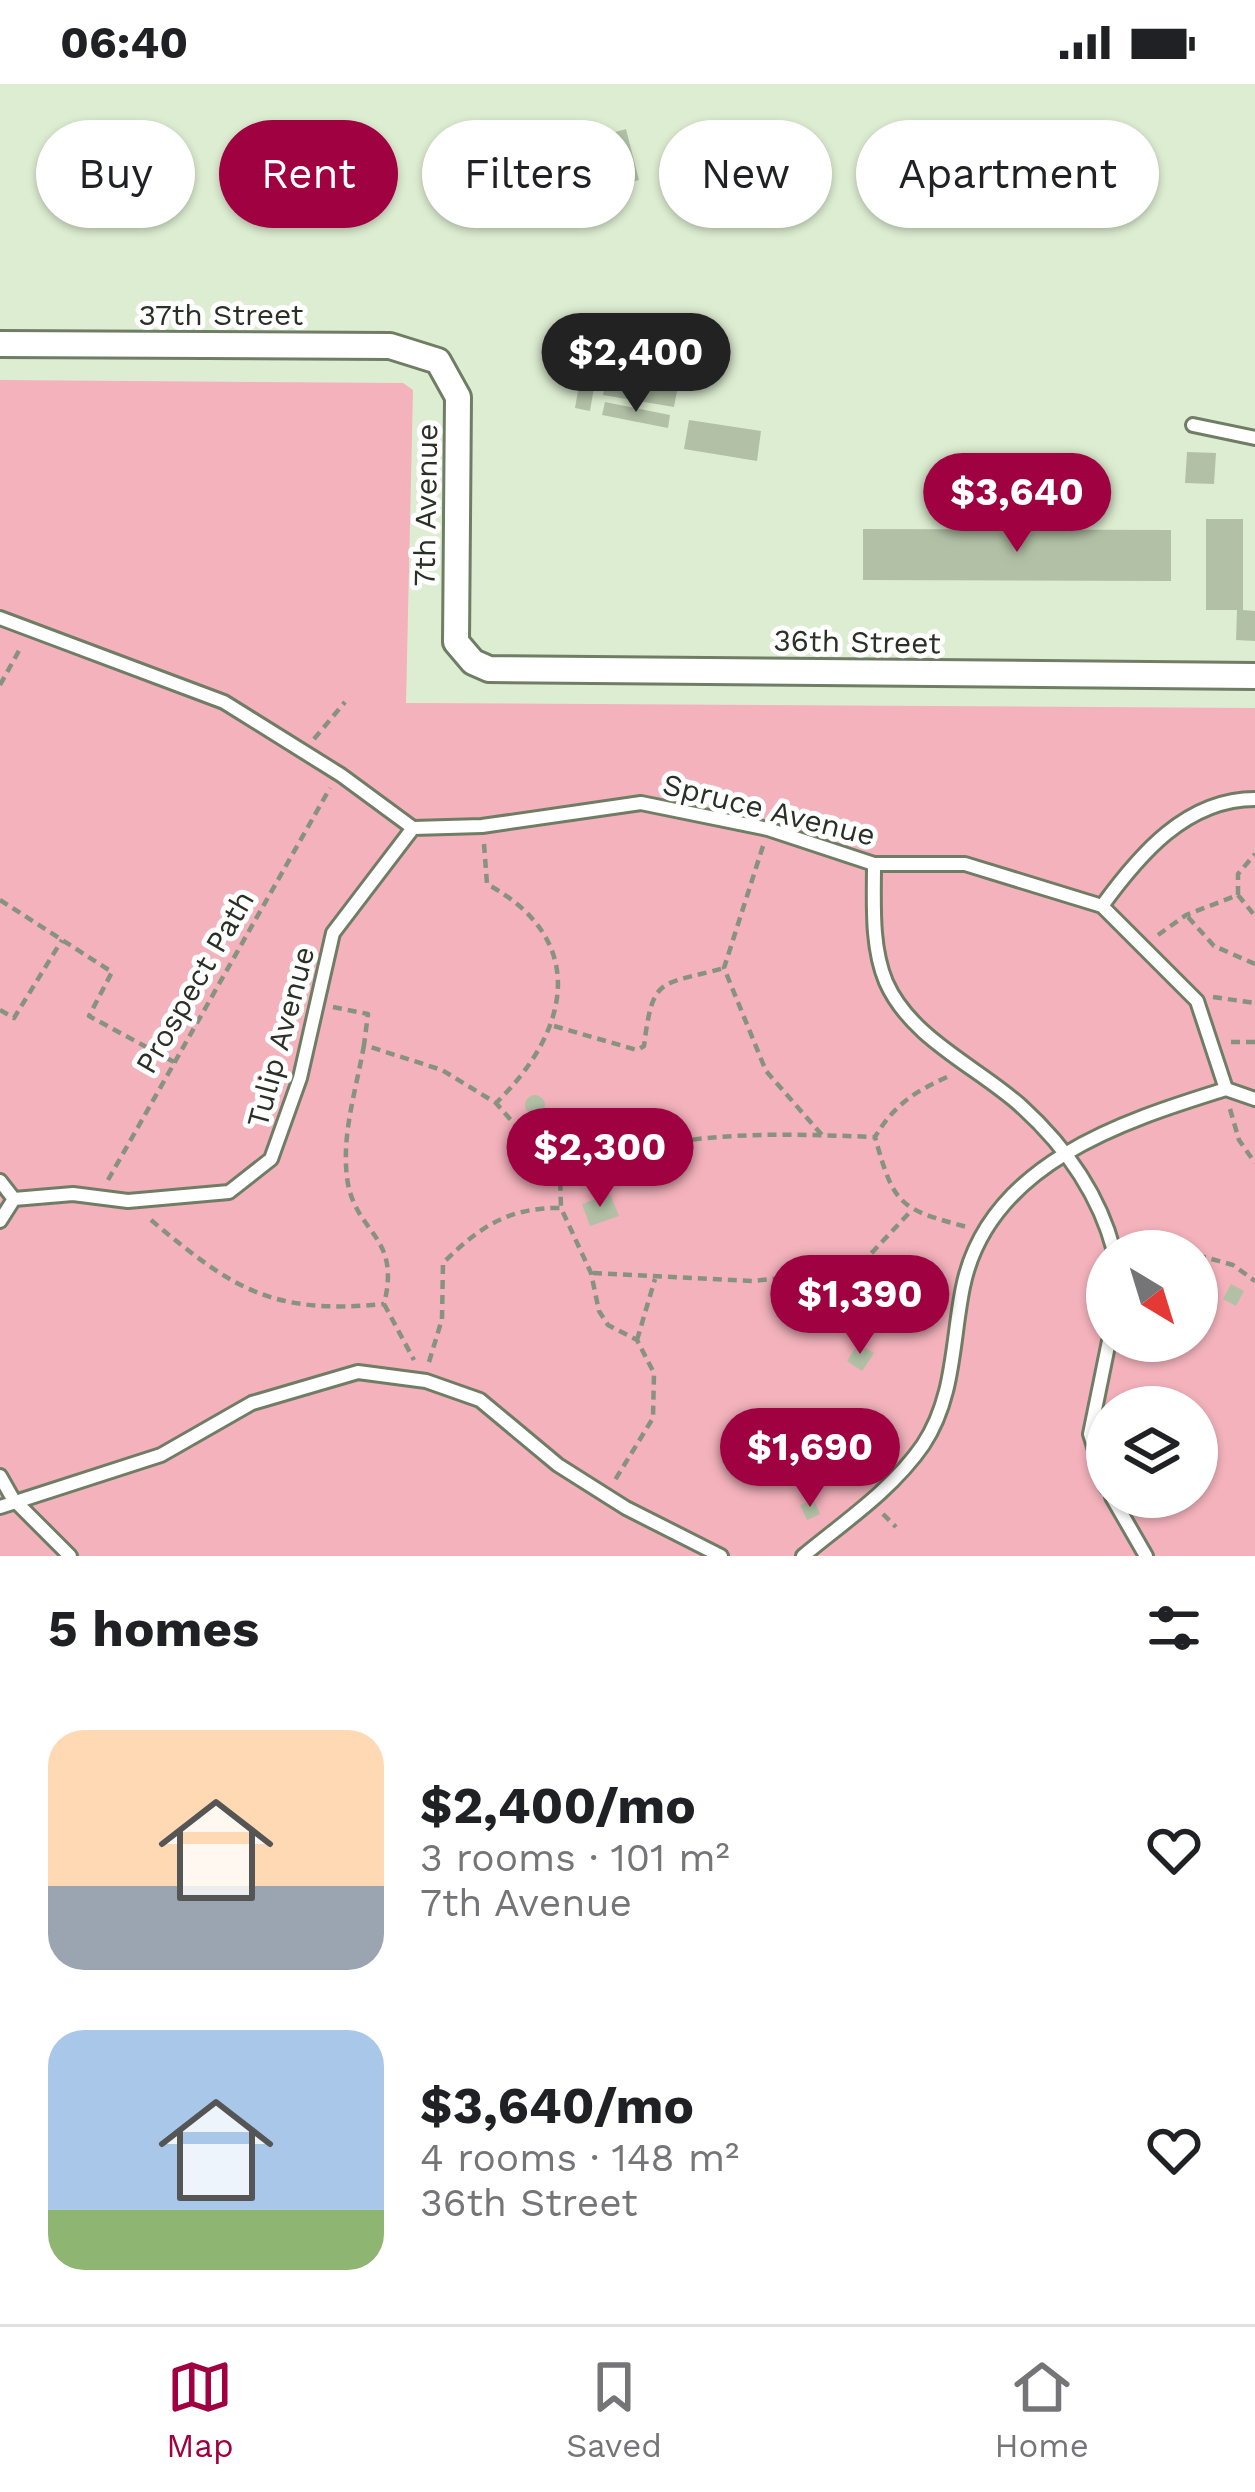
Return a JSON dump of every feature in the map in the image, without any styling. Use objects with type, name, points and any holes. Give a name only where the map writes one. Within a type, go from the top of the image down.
[{"type":"street","name":"37th Street","points":[[0,344],[390,346],[438,362]]},
{"type":"street","name":"7th Avenue","points":[[438,362],[458,397],[453,621],[463,653]]},
{"type":"street","name":"36th Street","points":[[463,653],[489,669],[1255,676]]},
{"type":"lane","points":[[1193,425],[1255,438]]},
{"type":"lane","points":[[0,618],[224,703],[413,828]]},
{"type":"lane","points":[[1102,906],[1138,856],[1186,819],[1255,799]]},
{"type":"lane","name":"Spruce Avenue","points":[[413,828],[482,826],[641,802],[768,829],[874,864],[965,864],[1102,906],[1197,1001],[1226,1089]]},
{"type":"lane","name":"Tulip Avenue","points":[[14,1199],[98,1196],[128,1201],[229,1192],[271,1159],[300,1078],[334,933],[413,828]]},
{"type":"lane","points":[[874,864],[874,930],[887,984],[919,1026],[1020,1105],[1065,1152],[1104,1213],[1108,1230]]},
{"type":"lane","points":[[802,1556],[888,1486],[923,1444],[955,1358],[963,1286],[984,1232],[1002,1208],[1065,1152],[1100,1131],[1226,1089],[1255,1099]]},
{"type":"lane","points":[[0,1181],[14,1199],[0,1221]]},
{"type":"lane","points":[[6,1503],[161,1455],[252,1403],[358,1372],[426,1381],[480,1400],[558,1465],[721,1556]]},
{"type":"lane","points":[[0,1476],[6,1503],[70,1556]]},
{"type":"lane","points":[[1124,1518],[1146,1556]]},
{"type":"path","points":[[0,685],[16,656]]},
{"type":"path","points":[[303,752],[345,702]]},
{"type":"path","name":"Prospect Path","points":[[98,1196],[329,788]]},
{"type":"path","points":[[762,848],[724,968],[766,1071],[822,1135]]},
{"type":"path","points":[[485,853],[487,884],[518,901],[557,954],[554,1026],[533,1068],[496,1103]]},
{"type":"path","points":[[1255,854],[1238,874],[1238,895],[1255,916]]},
{"type":"path","points":[[1144,946],[1186,915],[1238,895]]},
{"type":"path","points":[[0,901],[112,972],[88,1016],[174,1062]]},
{"type":"path","points":[[1186,915],[1214,946],[1255,964]]},
{"type":"path","points":[[0,1010],[14,1018],[62,940]]},
{"type":"path","points":[[554,1026],[638,1050],[644,1046],[650,997],[659,986],[724,968]]},
{"type":"path","points":[[1197,1001],[1210,997],[1255,1003]]},
{"type":"path","points":[[315,1003],[368,1014],[343,1151],[350,1192],[376,1232],[392,1273],[383,1304],[426,1381]]},
{"type":"path","points":[[364,1045],[442,1070],[496,1103],[560,1176],[561,1208],[591,1273],[599,1312],[608,1325],[637,1340],[654,1373],[653,1418],[606,1495]]},
{"type":"path","points":[[969,1067],[914,1092],[891,1111],[875,1137],[886,1179],[910,1212],[984,1232]]},
{"type":"path","points":[[1226,1089],[1239,1140],[1255,1163]]},
{"type":"path","points":[[560,1176],[649,1143],[699,1135],[875,1137]]},
{"type":"path","points":[[128,1201],[218,1276],[280,1303],[383,1304]]},
{"type":"path","points":[[426,1381],[442,1319],[442,1263],[488,1224],[515,1210],[561,1208]]},
{"type":"path","points":[[591,1273],[752,1281],[842,1273],[865,1260],[910,1212]]},
{"type":"path","points":[[1218,1261],[1255,1281]]},
{"type":"path","points":[[637,1340],[655,1279]]},
{"type":"shaded area","points":[[0,380],[403,383],[413,390],[406,703],[1255,708],[1255,1556],[0,1556]]},
{"type":"building","points":[[587,339],[602,341],[590,411],[575,408]]},
{"type":"building","points":[[616,348],[687,359],[685,372],[613,361]]},
{"type":"building","points":[[608,368],[679,380],[674,407],[603,395]]},
{"type":"building","points":[[605,402],[670,415],[668,428],[602,415]]},
{"type":"building","points":[[689,420],[761,431],[757,461],[684,449]]},
{"type":"building","points":[[1187,452],[1216,453],[1214,484],[1185,483]]},
{"type":"building","points":[[1206,519],[1243,519],[1243,610],[1255,611],[1255,641],[1236,640],[1237,610],[1206,610]]},
{"type":"building","points":[[863,529],[1171,530],[1171,581],[863,580]]},
{"type":"building","points":[[535,1095],[545,1105],[535,1115],[525,1105]]},
{"type":"building","points":[[610,1194],[619,1216],[590,1226],[582,1204]]},
{"type":"building","points":[[1231,1284],[1244,1291],[1236,1306],[1223,1299]]},
{"type":"building","points":[[858,1344],[874,1353],[862,1371],[847,1361]]},
{"type":"building","points":[[814,1500],[820,1514],[807,1520],[800,1505]]}]
